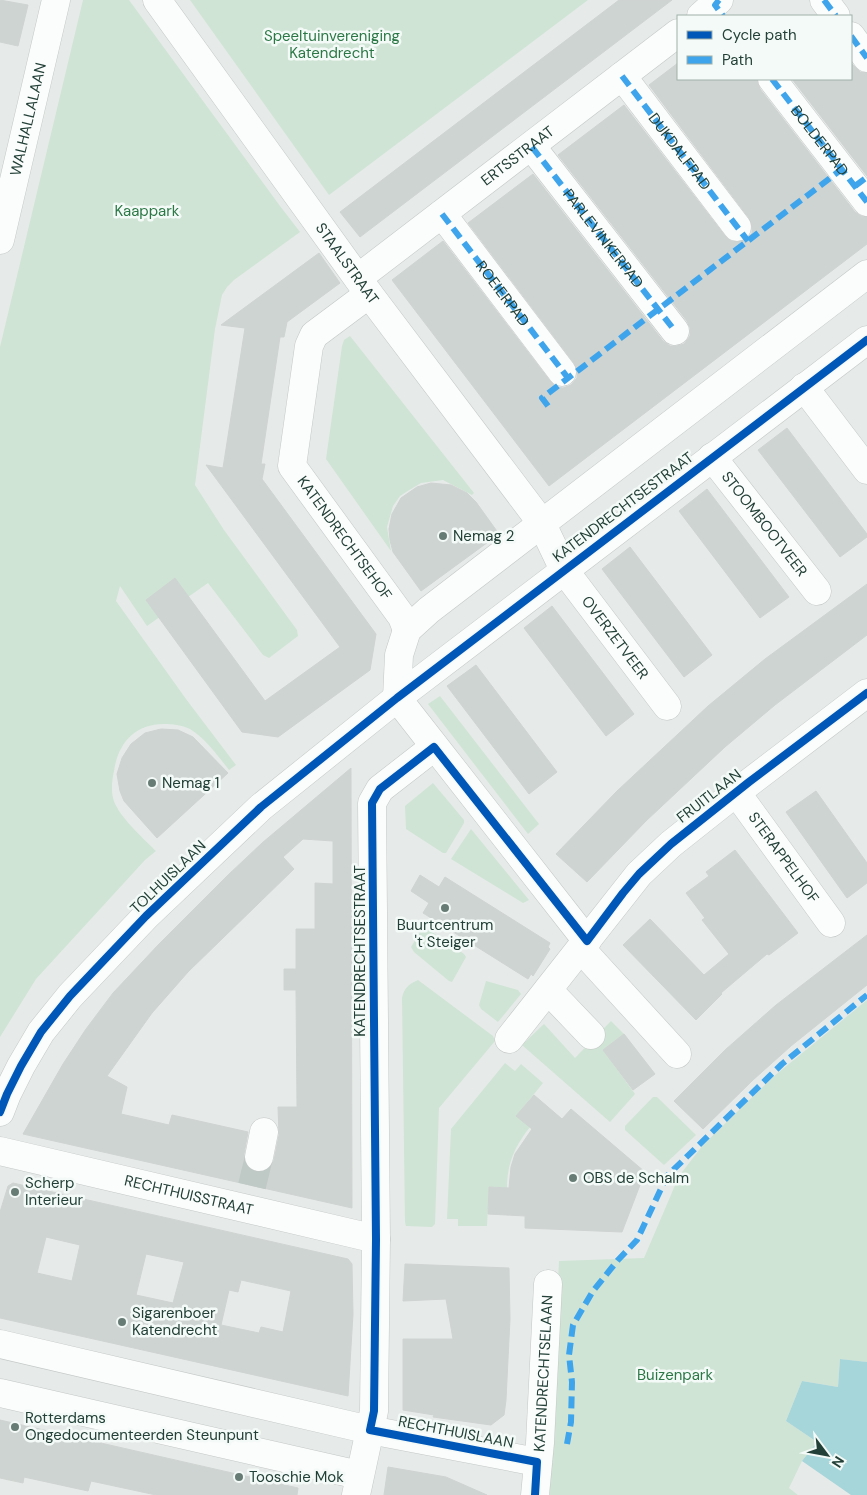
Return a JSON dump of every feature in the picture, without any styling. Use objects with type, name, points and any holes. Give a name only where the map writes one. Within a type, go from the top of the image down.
[{"type":"street","name":"WALHALLALAAN","points":[[0,240],[56,0]]},
{"type":"street","name":"STAALSTRAAT","points":[[157,0],[363,286],[542,524]]},
{"type":"street","points":[[824,0],[835,15]]},
{"type":"street","name":"ERTSSTRAAT","points":[[363,286],[442,214],[532,147],[677,34]]},
{"type":"street","points":[[852,37],[867,58]]},
{"type":"street","name":"DUKDALFPAD","points":[[622,76],[737,228]]},
{"type":"street","name":"BOLDERPAD","points":[[773,80],[863,188]]},
{"type":"street","name":"PARLEVINKERPAD","points":[[532,147],[675,332]]},
{"type":"street","name":"ROEIERPAD","points":[[442,214],[562,372]]},
{"type":"street","points":[[677,1054],[584,945],[396,698],[403,642],[429,610],[867,274]]},
{"type":"street","name":"KATENDRECHTSEHOF","points":[[363,286],[314,335],[309,346],[292,466],[402,617],[403,642]]},
{"type":"street","name":"KATENDRECHTSESTRAAT","points":[[396,698],[867,340]]},
{"type":"street","points":[[804,388],[867,470]]},
{"type":"street","name":"STOOMBOOTVEER","points":[[712,457],[817,591]]},
{"type":"street","name":"KATENDRECHTSESTRAAT","points":[[542,524],[564,570]]},
{"type":"street","name":"OVERZETVEER","points":[[564,570],[667,706]]},
{"type":"street","points":[[403,642],[401,665],[411,673],[429,673]]},
{"type":"street","name":"FRUITLAAN","points":[[509,1039],[639,874],[671,844],[736,792],[867,693]]},
{"type":"street","name":"TOLHUISLAAN","points":[[0,1112],[21,1066],[41,1032],[70,996],[112,951],[261,807],[396,698]]},
{"type":"street","name":"KATENDRECHTSESTRAAT","points":[[357,1485],[374,1411],[376,1239],[372,803],[380,789],[434,747]]},
{"type":"street","name":"STERAPPELHOF","points":[[736,792],[831,923]]},
{"type":"street","points":[[548,990],[591,1035]]},
{"type":"street","name":"RECHTHUISSTRAAT","points":[[0,1151],[250,1197],[376,1239]]},
{"type":"street","name":"KATENDRECHTSELAAN","points":[[535,1495],[548,1284]]},
{"type":"street","name":"RECHTHUISLAAN","points":[[0,1344],[370,1430],[538,1462]]},
{"type":"street","points":[[0,1393],[357,1485]]},
{"type":"green space","name":"Kaappark","points":[[83,0],[129,0],[300,232],[234,280],[222,295],[215,329],[195,485],[224,530],[297,630],[298,636],[269,658],[263,655],[208,583],[147,626],[120,586],[116,601],[236,765],[229,770],[201,738],[190,729],[180,726],[167,724],[153,725],[129,737],[119,752],[116,761],[112,781],[113,798],[115,805],[125,819],[156,851],[145,860],[36,979],[0,1037],[0,347]]},
{"type":"green space","name":"Speeltuinvereniging Katendrecht","points":[[190,0],[588,0],[329,195]]},
{"type":"green space","points":[[350,336],[474,493],[472,495],[443,480],[421,483],[400,496],[393,506],[387,527],[391,551],[326,459],[342,346],[344,340]]},
{"type":"green space","points":[[440,696],[539,824],[528,834],[428,704]]},
{"type":"green space","points":[[433,783],[464,820],[446,853],[443,853],[406,829],[405,806]]},
{"type":"green space","points":[[471,829],[529,900],[523,903],[451,859]]},
{"type":"green space","points":[[426,928],[466,957],[452,982],[414,952],[411,947],[422,929]]},
{"type":"green space","points":[[418,980],[493,1036],[495,1041],[439,1108],[435,1224],[432,1227],[406,1226],[405,1222],[402,998],[407,987]]},
{"type":"green space","points":[[486,981],[518,990],[521,994],[498,1022],[481,1009],[479,1005]]},
{"type":"green space","name":"Buizenpark","points":[[867,1000],[867,1362],[840,1359],[838,1387],[802,1381],[786,1421],[817,1442],[802,1461],[789,1488],[798,1495],[550,1495],[548,1487],[559,1261],[644,1258],[679,1176],[703,1145],[773,1077]]},
{"type":"green space","points":[[611,1021],[624,1034],[603,1050],[635,1094],[610,1122],[522,1045],[544,1024],[575,1058]]},
{"type":"green space","points":[[505,1063],[515,1071],[521,1064],[543,1083],[517,1115],[530,1127],[513,1155],[508,1171],[507,1188],[489,1187],[487,1226],[458,1226],[458,1219],[447,1219],[451,1129]]},
{"type":"green space","points":[[653,1097],[657,1097],[696,1135],[664,1165],[625,1130],[625,1126]]},
{"type":"water","points":[[840,1359],[867,1362],[867,1495],[851,1495],[802,1461],[817,1442],[786,1421],[802,1381],[838,1387]]},
{"type":"building","points":[[0,0],[28,5],[18,46],[0,42]]},
{"type":"building","points":[[619,0],[672,0],[360,237],[340,212]]},
{"type":"building","points":[[677,64],[677,80],[757,80],[760,89],[855,212],[867,217],[867,244],[549,486],[392,280],[443,241],[550,381],[556,387],[563,388],[571,385],[577,378],[577,370],[574,363],[468,223],[533,174],[663,341],[670,346],[684,344],[690,336],[690,328],[687,321],[558,155],[624,105],[725,236],[731,241],[738,242],[747,239],[752,233],[749,218],[649,85]]},
{"type":"building","points":[[852,64],[860,72],[867,73],[867,176],[793,80],[852,80]]},
{"type":"building","points":[[319,253],[340,283],[287,322],[284,337],[280,337],[261,464],[265,464],[262,479],[376,634],[370,670],[278,737],[242,732],[146,600],[175,578],[265,701],[340,647],[206,465],[223,468],[245,328],[221,325]]},
{"type":"building","points":[[787,428],[867,534],[867,537],[840,557],[758,450]]},
{"type":"building","name":"Nemag 2","points":[[431,483],[451,485],[467,493],[476,502],[499,534],[421,591],[393,552],[389,529],[392,514],[401,498],[417,487]]},
{"type":"building","points":[[707,489],[789,597],[760,618],[679,511]]},
{"type":"building","points":[[630,547],[712,655],[684,677],[602,569]]},
{"type":"building","points":[[867,584],[867,635],[775,705],[725,747],[646,821],[587,882],[556,854],[617,791],[708,706],[765,659]]},
{"type":"building","points":[[552,606],[634,714],[606,736],[524,628]]},
{"type":"building","points":[[476,665],[557,772],[529,794],[447,686]]},
{"type":"building","name":"Nemag 1","points":[[161,729],[178,730],[193,737],[228,773],[157,838],[124,801],[117,774],[122,758],[131,744],[145,733]]},
{"type":"building","points":[[351,768],[352,1208],[23,1134],[63,1064],[113,993],[159,944],[262,843]],"holes":[[[303,839],[333,841],[333,884],[315,883],[315,929],[296,929],[296,969],[284,969],[284,990],[296,990],[297,1107],[278,1107],[279,1135],[274,1160],[270,1168],[264,1172],[256,1172],[249,1169],[244,1162],[248,1132],[172,1115],[169,1125],[121,1114],[127,1087],[107,1076],[152,1013],[188,972],[294,869],[283,857]]]},
{"type":"building","points":[[816,791],[867,863],[867,883],[847,898],[786,812]]},
{"type":"building","points":[[735,850],[798,933],[769,955],[767,954],[721,993],[696,1020],[623,945],[650,919],[704,975],[729,954],[702,920],[705,918],[686,893],[709,876],[706,872]]},
{"type":"building","points":[[420,875],[439,887],[445,877],[550,943],[548,947],[550,949],[533,976],[531,974],[528,979],[423,913],[429,903],[411,891]]},
{"type":"building","points":[[867,935],[867,985],[791,1046],[703,1129],[674,1101],[725,1050],[776,1005]]},
{"type":"building","points":[[624,1034],[655,1074],[633,1090],[603,1050]]},
{"type":"building","points":[[534,1095],[562,1119],[571,1109],[645,1172],[622,1232],[525,1228],[525,1216],[488,1214],[489,1187],[509,1188],[511,1167],[515,1154],[532,1129],[516,1116]]},
{"type":"building","points":[[13,1183],[348,1259],[352,1264],[353,1314],[348,1396],[0,1318],[0,1212],[8,1186]],"holes":[[[46,1237],[80,1245],[72,1281],[37,1273]],[[146,1254],[184,1262],[173,1303],[136,1295]],[[241,1280],[291,1291],[283,1332],[261,1327],[259,1333],[221,1325],[229,1290],[238,1292]]]},
{"type":"building","points":[[405,1264],[509,1268],[510,1319],[506,1400],[504,1415],[491,1425],[433,1417],[434,1415],[403,1410],[403,1339],[453,1339],[446,1299],[403,1301]]},
{"type":"building","points":[[0,1420],[298,1488],[297,1495],[156,1495],[91,1481],[88,1491],[24,1477],[23,1483],[0,1478]]},
{"type":"building","points":[[388,1467],[446,1477],[487,1495],[384,1495]]},
{"type":"tunnel","points":[[252,1186],[259,1157]]},
{"type":"marked path","points":[[719,0],[715,5],[722,15]]},
{"type":"marked path","points":[[824,0],[835,15]]},
{"type":"marked path","points":[[852,37],[867,58]]},
{"type":"marked path","points":[[622,76],[748,241]]},
{"type":"marked path","points":[[773,80],[867,202]]},
{"type":"marked path","points":[[532,147],[675,331]]},
{"type":"marked path","points":[[548,406],[542,398],[842,169]]},
{"type":"marked path","points":[[855,186],[867,177]]},
{"type":"marked path","points":[[442,214],[568,378]]},
{"type":"marked path","points":[[567,1444],[571,1422],[572,1382],[569,1355],[573,1325],[593,1291],[637,1240],[667,1176],[782,1064],[867,995]]},
{"type":"cycle path","points":[[0,1112],[21,1066],[41,1032],[70,996],[146,916],[261,807],[397,698],[867,340]]},
{"type":"cycle path","points":[[535,1495],[537,1462],[370,1430],[374,1411],[376,1239],[372,803],[380,789],[434,747],[587,941],[639,874],[671,844],[749,782],[867,693]]},
{"type":"place","name":"Nemag 2","points":[[443,536]]},
{"type":"place","name":"Nemag 1","points":[[152,783]]},
{"type":"place","name":"Buurtcentrum 't Steiger","points":[[445,908]]},
{"type":"place","name":"OBS de Schalm","points":[[573,1178]]},
{"type":"place","name":"Scherp Interieur","points":[[15,1192]]},
{"type":"place","name":"Sigarenboer Katendrecht","points":[[122,1322]]},
{"type":"place","name":"Rotterdams Ongedocumenteerden Steunpunt","points":[[15,1427]]},
{"type":"place","name":"Tooschie Mok","points":[[239,1477]]}]
